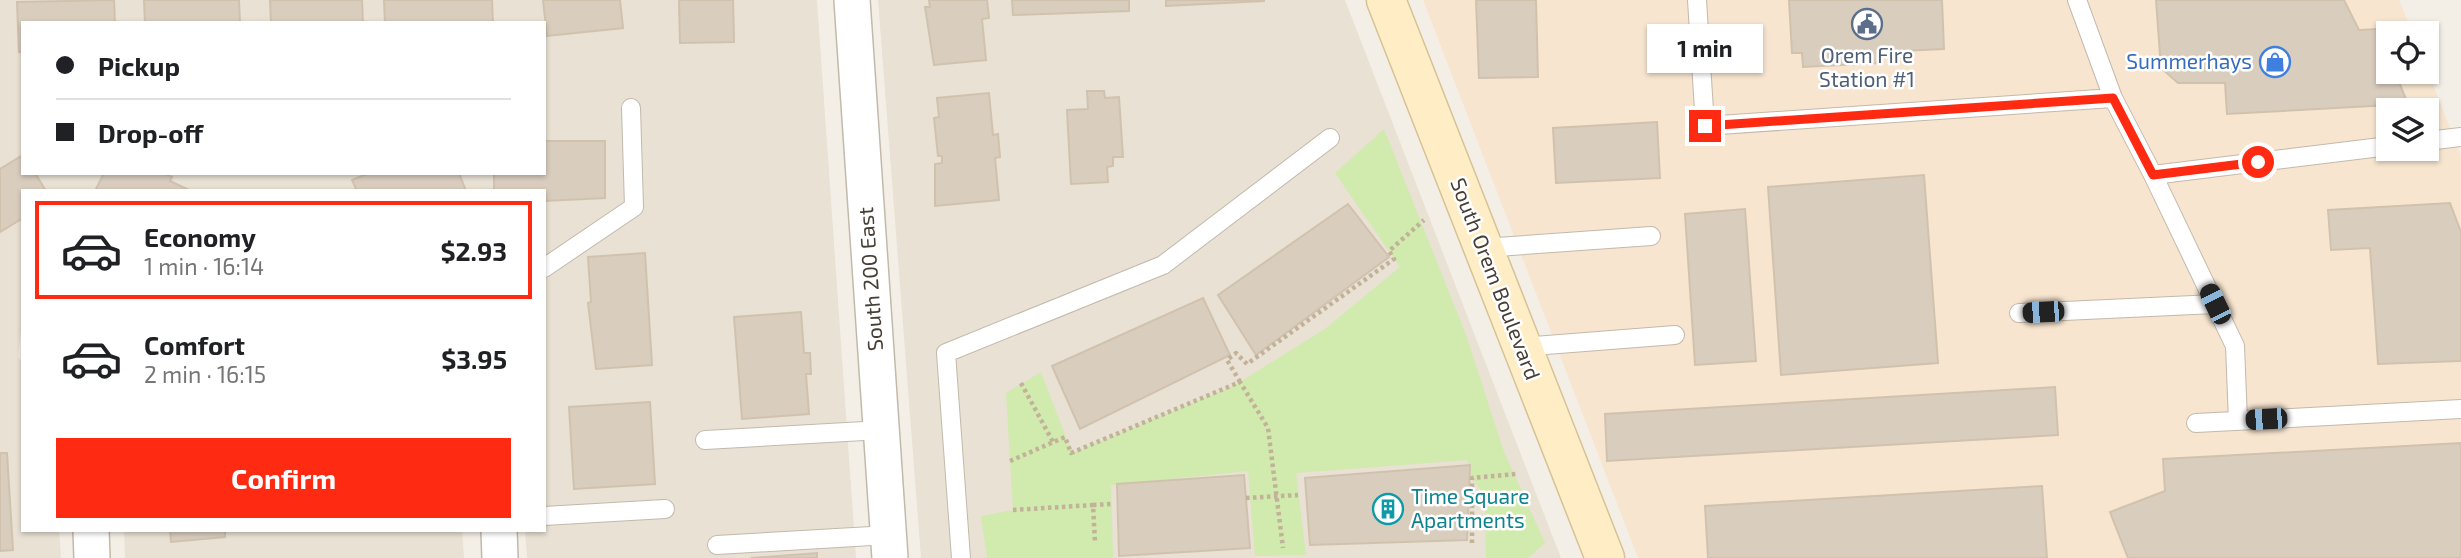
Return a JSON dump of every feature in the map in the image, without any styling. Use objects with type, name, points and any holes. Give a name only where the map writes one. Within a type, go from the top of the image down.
[{"type":"street","name":"South 200 East","points":[[852,0],[889,546]]},
{"type":"street","name":"South Orem Boulevard","points":[[1386,0],[1605,558]]},
{"type":"street","points":[[91,532],[93,558]]},
{"type":"street","points":[[499,532],[500,558]]},
{"type":"lane","points":[[1697,0],[1705,126],[2113,98]]},
{"type":"lane","points":[[2077,0],[2113,98],[2235,346],[2238,421]]},
{"type":"lane","points":[[546,267],[634,207],[631,108]]},
{"type":"lane","points":[[2439,139],[2461,136]]},
{"type":"lane","points":[[961,558],[946,352],[1163,265],[1330,138]]},
{"type":"lane","points":[[2153,175],[2376,148]]},
{"type":"lane","points":[[1483,248],[1651,236]]},
{"type":"lane","points":[[2019,313],[2215,304]]},
{"type":"lane","points":[[1522,347],[1675,335]]},
{"type":"lane","points":[[2196,423],[2461,409]]},
{"type":"lane","points":[[705,440],[882,430]]},
{"type":"lane","points":[[546,516],[665,509]]},
{"type":"lane","points":[[717,545],[889,546]]},
{"type":"path","points":[[1283,548],[1268,428],[1227,359],[1236,353],[1247,364],[1394,259],[1389,251],[1424,220]]},
{"type":"path","points":[[1010,461],[1065,437],[1071,453],[1240,382]]},
{"type":"path","points":[[1021,383],[1052,442]]},
{"type":"path","points":[[1472,543],[1472,478],[1516,474]]},
{"type":"path","points":[[1246,498],[1298,495]]},
{"type":"path","points":[[1013,510],[1111,504]]},
{"type":"path","points":[[1093,505],[1096,542]]},
{"type":"shaded area","points":[[0,0],[817,0],[856,558],[527,558],[525,532],[546,532],[546,189],[21,189],[21,330],[18,357],[21,361],[21,532],[59,532],[61,558],[0,558]]},
{"type":"shaded area","points":[[878,0],[1345,0],[1561,558],[921,558]]},
{"type":"shaded area","points":[[1423,0],[2399,0],[2408,21],[2376,21],[2376,84],[2433,84],[2438,98],[2376,98],[2376,161],[2439,161],[2439,100],[2461,155],[2461,558],[1638,558]]},
{"type":"shaded area","points":[[124,532],[462,532],[464,558],[125,558]]},
{"type":"green space","name":"Time Square Apartments","points":[[1384,129],[1466,335],[1504,452],[1545,543],[1528,558],[1486,558],[1485,496],[1472,478],[1467,460],[1296,473],[1306,555],[1255,556],[1248,471],[1111,485],[1113,558],[987,558],[981,516],[1013,510],[1006,393],[1041,372],[1072,453],[1235,385],[1325,329],[1400,267],[1335,173]]},
{"type":"building","points":[[114,0],[115,21],[21,21],[19,52],[17,2]]},
{"type":"building","points":[[144,0],[239,0],[240,21],[145,21]]},
{"type":"building","points":[[270,0],[362,0],[363,21],[271,21]]},
{"type":"building","points":[[384,0],[492,0],[493,21],[385,21]]},
{"type":"building","points":[[543,0],[620,0],[623,28],[547,36]]},
{"type":"building","points":[[679,0],[733,0],[734,42],[680,43]]},
{"type":"building","points":[[929,0],[987,0],[989,18],[982,19],[986,60],[934,65],[925,7],[930,7]]},
{"type":"building","points":[[1012,0],[1129,0],[1129,11],[1013,15]]},
{"type":"building","points":[[1166,0],[1264,0],[1264,1],[1166,6]]},
{"type":"building","points":[[1476,0],[1536,0],[1538,77],[1479,78]]},
{"type":"building","name":"Orem Fire Station #1","points":[[1789,0],[1942,0],[1944,49],[1879,52],[1880,63],[1803,67],[1802,53],[1792,53]]},
{"type":"building","name":"Summerhays","points":[[2156,0],[2344,0],[2359,30],[2376,29],[2376,84],[2400,84],[2406,98],[2376,98],[2376,106],[2227,114],[2225,83],[2178,83],[2161,68]]},
{"type":"building","points":[[1087,91],[1104,91],[1105,98],[1119,97],[1123,157],[1113,157],[1113,166],[1107,167],[1108,182],[1071,184],[1067,110],[1088,109]]},
{"type":"building","points":[[989,93],[993,135],[998,134],[1000,157],[995,158],[999,200],[935,206],[935,164],[942,163],[942,156],[938,156],[934,118],[939,117],[937,98]]},
{"type":"building","points":[[1657,122],[1660,178],[1556,183],[1553,128]]},
{"type":"building","points":[[546,141],[605,141],[605,198],[546,201],[546,189],[494,189],[494,175],[546,175]]},
{"type":"building","points":[[21,156],[21,175],[36,175],[45,189],[21,189],[21,219],[0,232],[0,169]]},
{"type":"building","points":[[103,175],[168,175],[172,177],[170,181],[187,189],[96,189]]},
{"type":"building","points":[[364,175],[460,175],[465,189],[356,189],[352,180]]},
{"type":"building","points":[[1924,175],[1938,363],[1781,375],[1768,187]]},
{"type":"building","points":[[2450,203],[2461,232],[2461,361],[2378,364],[2370,248],[2331,250],[2328,210]]},
{"type":"building","points":[[1348,204],[1389,257],[1256,355],[1218,295]]},
{"type":"building","points":[[1745,209],[1756,361],[1695,365],[1685,214]]},
{"type":"building","points":[[645,253],[652,365],[596,369],[588,303],[591,302],[588,257]]},
{"type":"building","points":[[1203,298],[1230,355],[1080,429],[1052,366]]},
{"type":"building","points":[[801,312],[804,353],[810,353],[811,374],[806,374],[809,414],[742,419],[734,317]]},
{"type":"building","points":[[2055,387],[2058,435],[1607,461],[1605,414]]},
{"type":"building","points":[[650,402],[655,484],[574,489],[569,407]]},
{"type":"building","points":[[2461,443],[2461,558],[2128,558],[2110,512],[2165,491],[2163,459]]},
{"type":"building","points":[[0,453],[7,453],[13,550],[0,551]]},
{"type":"building","name":"Time Square Apartments","points":[[1470,465],[1467,540],[1310,545],[1305,478]]},
{"type":"building","points":[[1244,475],[1250,548],[1119,556],[1117,484]]},
{"type":"building","points":[[2042,486],[2047,558],[1708,558],[1705,506]]},
{"type":"building","points":[[170,532],[225,532],[225,537],[171,542]]},
{"type":"building","points":[[817,553],[817,558],[751,558]]},
{"type":"place","name":"Orem Fire Station #1","points":[[1867,24]]},
{"type":"place","name":"Summerhays","points":[[2275,62]]},
{"type":"place","name":"Time Square Apartments","points":[[1388,509]]},
{"type":"route","points":[[1705,126],[2113,98],[2153,175],[2258,162]]}]
